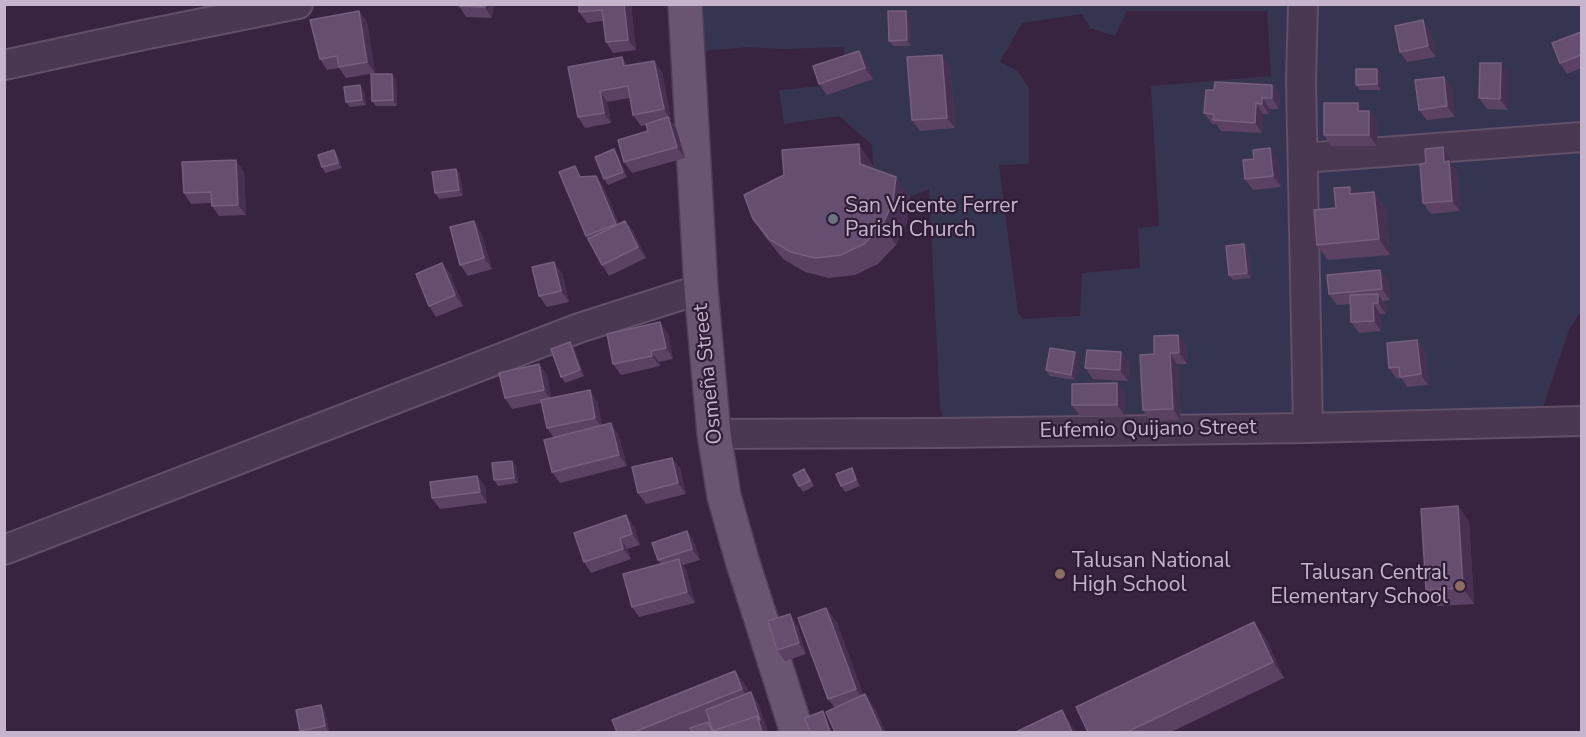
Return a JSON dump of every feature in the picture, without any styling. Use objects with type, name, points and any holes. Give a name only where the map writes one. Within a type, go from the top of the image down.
[{"type":"main road","name":"Osmeña Street","points":[[685,4],[701,289],[714,434],[727,507],[742,561],[797,732]]},
{"type":"street","points":[[4,65],[298,4]]},
{"type":"street","points":[[1304,4],[1301,81],[1308,428]]},
{"type":"street","points":[[1303,158],[1581,137]]},
{"type":"street","points":[[4,550],[579,328],[701,289]]},
{"type":"street","name":"Eufemio Quijano Street","points":[[714,434],[1308,428],[1581,421]]},
{"type":"shaded area","points":[[689,5],[1292,5],[1296,414],[944,421],[940,407],[929,189],[910,197],[874,184],[872,145],[839,116],[784,124],[779,90],[821,86],[819,73],[844,64],[844,47],[781,49],[749,47],[691,52]],"holes":[[[1127,11],[1267,11],[1271,76],[1151,86],[1159,226],[1138,228],[1140,268],[1082,273],[1080,316],[1023,319],[1018,313],[999,165],[1029,164],[1029,89],[1018,71],[1000,62],[1022,23],[1082,14],[1090,28],[1115,36]]]},
{"type":"shaded area","points":[[1310,5],[1581,5],[1581,130],[1309,146]]},
{"type":"shaded area","points":[[1581,144],[1581,311],[1569,330],[1540,416],[1319,423],[1317,171]]},
{"type":"building","points":[[459,4],[485,4],[485,7],[459,6]]},
{"type":"building","points":[[579,4],[624,4],[628,40],[606,42],[602,10],[579,12]]},
{"type":"building","points":[[359,11],[367,62],[339,67],[337,56],[320,59],[310,20]]},
{"type":"building","points":[[888,11],[906,11],[907,40],[889,41]]},
{"type":"building","points":[[1423,20],[1428,46],[1400,52],[1395,26]]},
{"type":"building","points":[[1581,32],[1581,55],[1560,63],[1552,43]]},
{"type":"building","points":[[859,51],[865,68],[819,84],[813,66]]},
{"type":"building","points":[[942,55],[947,118],[912,120],[907,57]]},
{"type":"building","points":[[622,57],[624,66],[654,61],[664,109],[633,115],[628,86],[600,91],[604,113],[578,117],[568,67]]},
{"type":"building","points":[[1480,63],[1501,63],[1500,99],[1479,98]]},
{"type":"building","points":[[1356,69],[1377,69],[1377,84],[1356,85]]},
{"type":"building","points":[[371,74],[392,74],[393,100],[372,101]]},
{"type":"building","points":[[1444,77],[1447,106],[1419,110],[1415,80]]},
{"type":"building","points":[[1215,82],[1272,85],[1272,98],[1262,98],[1262,104],[1256,103],[1255,123],[1213,120],[1214,114],[1204,113],[1206,90],[1214,90]]},
{"type":"building","points":[[360,85],[362,100],[346,102],[344,87]]},
{"type":"building","points":[[1324,103],[1358,103],[1358,111],[1369,111],[1369,135],[1324,135]]},
{"type":"building","points":[[668,117],[677,147],[624,162],[618,140],[648,131],[646,124]]},
{"type":"building","name":"San Vicente Ferrer Parish Church","points":[[859,144],[860,164],[896,177],[893,202],[882,226],[864,244],[841,255],[815,258],[791,252],[769,239],[753,219],[744,195],[784,175],[782,150]]},
{"type":"building","points":[[1443,147],[1444,162],[1449,161],[1452,201],[1423,203],[1420,164],[1426,163],[1425,149]]},
{"type":"building","points":[[1270,148],[1273,176],[1245,179],[1243,160],[1254,159],[1253,150]]},
{"type":"building","points":[[614,149],[623,172],[604,179],[595,157]]},
{"type":"building","points":[[334,150],[338,163],[322,167],[318,155]]},
{"type":"building","points":[[236,160],[238,205],[212,206],[211,192],[184,193],[182,162]]},
{"type":"building","points":[[575,166],[580,177],[596,176],[616,224],[586,236],[559,172]]},
{"type":"building","points":[[456,169],[459,190],[435,193],[432,172]]},
{"type":"building","points":[[1350,187],[1350,194],[1374,192],[1379,239],[1317,245],[1314,210],[1336,208],[1334,188]]},
{"type":"building","points":[[474,221],[484,258],[460,265],[450,227]]},
{"type":"building","points":[[625,221],[638,247],[602,265],[588,239]]},
{"type":"building","points":[[1244,244],[1247,273],[1229,275],[1226,246]]},
{"type":"building","points":[[554,262],[561,291],[539,296],[532,267]]},
{"type":"building","points":[[442,263],[455,295],[429,306],[416,274]]},
{"type":"building","points":[[1380,270],[1382,289],[1329,294],[1327,275]]},
{"type":"building","points":[[1378,294],[1378,303],[1373,303],[1374,321],[1351,322],[1350,295]]},
{"type":"building","points":[[660,322],[666,348],[651,351],[652,356],[613,364],[607,334]]},
{"type":"building","points":[[1178,335],[1179,353],[1170,353],[1173,409],[1143,410],[1140,355],[1154,354],[1154,336]]},
{"type":"building","points":[[1417,340],[1421,374],[1400,377],[1399,367],[1389,368],[1387,343]]},
{"type":"building","points":[[570,342],[580,370],[561,377],[551,349]]},
{"type":"building","points":[[1050,348],[1075,352],[1071,375],[1046,370]]},
{"type":"building","points":[[1087,350],[1121,352],[1120,370],[1085,368]]},
{"type":"building","points":[[539,364],[544,390],[505,398],[499,373]]},
{"type":"building","points":[[1117,383],[1117,405],[1072,405],[1072,384]]},
{"type":"building","points":[[590,390],[595,418],[547,428],[541,400]]},
{"type":"building","points":[[611,423],[619,455],[552,472],[544,440]]},
{"type":"building","points":[[672,458],[678,483],[638,493],[632,467]]},
{"type":"building","points":[[512,461],[514,478],[494,480],[492,463]]},
{"type":"building","points":[[852,468],[856,480],[841,486],[836,474]]},
{"type":"building","points":[[804,469],[810,481],[799,486],[793,475]]},
{"type":"building","points":[[477,476],[480,492],[432,498],[430,482]]},
{"type":"building","points":[[1458,506],[1463,588],[1426,590],[1421,509]]},
{"type":"building","points":[[626,515],[632,534],[620,538],[623,549],[584,562],[574,533]]},
{"type":"building","points":[[687,531],[692,549],[658,560],[652,543]]},
{"type":"building","points":[[679,559],[687,592],[632,607],[623,574]]},
{"type":"building","points":[[826,608],[856,689],[828,699],[798,618]]},
{"type":"building","points":[[790,614],[799,643],[777,650],[768,621]]},
{"type":"building","points":[[1254,622],[1273,662],[1127,732],[1088,732],[1076,707]]},
{"type":"building","points":[[735,671],[742,689],[634,732],[617,732],[612,720]]},
{"type":"building","points":[[751,692],[760,720],[757,716],[713,731],[706,710]]},
{"type":"building","points":[[865,694],[882,732],[835,732],[826,712]]},
{"type":"building","points":[[321,705],[325,726],[300,731],[296,710]]},
{"type":"building","points":[[1062,710],[1072,732],[1016,732]]},
{"type":"building","points":[[823,711],[830,732],[810,732],[805,718]]},
{"type":"building","points":[[757,716],[762,732],[692,732],[690,728],[708,722],[712,731]]},
{"type":"place","name":"San Vicente Ferrer Parish Church","points":[[833,219]]},
{"type":"place","name":"Talusan National High School","points":[[1060,574]]},
{"type":"place","name":"Talusan Central Elementary School","points":[[1460,586]]}]
